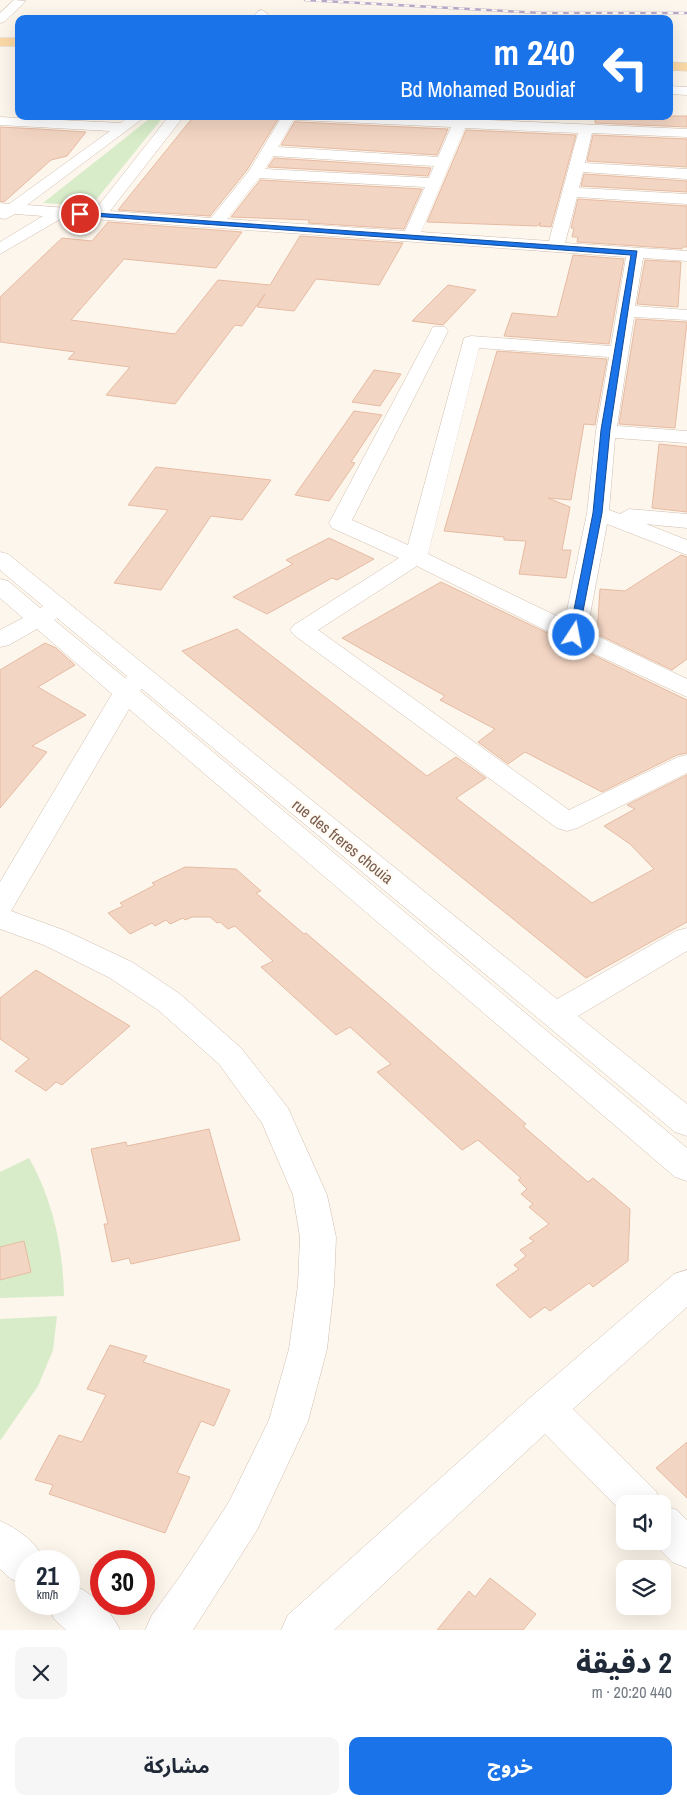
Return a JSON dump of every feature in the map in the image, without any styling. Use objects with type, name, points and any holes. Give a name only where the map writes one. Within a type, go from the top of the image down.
[{"type":"main road","points":[[0,42],[15,42]]},
{"type":"main road","points":[[673,66],[687,66]]},
{"type":"street","points":[[0,19],[20,1]]},
{"type":"street","points":[[673,90],[687,90]]},
{"type":"street","points":[[4,212],[133,120]]},
{"type":"street","points":[[99,215],[174,120]]},
{"type":"street","points":[[215,223],[255,173],[287,120]]},
{"type":"street","points":[[390,120],[687,133]]},
{"type":"street","points":[[0,121],[122,127]]},
{"type":"street","points":[[411,237],[460,123]]},
{"type":"street","points":[[556,247],[586,129]]},
{"type":"street","points":[[268,151],[443,162]]},
{"type":"street","points":[[576,167],[687,174]]},
{"type":"street","points":[[255,173],[434,183]]},
{"type":"street","points":[[570,192],[687,199]]},
{"type":"street","points":[[4,212],[62,212],[687,256]]},
{"type":"street","points":[[0,249],[62,212]]},
{"type":"street","points":[[574,635],[598,513],[606,430],[635,253]]},
{"type":"street","points":[[625,311],[687,315]]},
{"type":"street","points":[[439,331],[340,523],[416,557],[687,689]]},
{"type":"street","points":[[618,352],[471,342],[416,557],[302,630],[567,822],[687,763]]},
{"type":"street","points":[[606,430],[687,438]]},
{"type":"street","points":[[598,513],[687,521]]},
{"type":"street","points":[[598,513],[687,548]]},
{"type":"street","points":[[0,559],[49,613],[134,684],[687,1168]]},
{"type":"street","points":[[0,586],[49,613]]},
{"type":"street","points":[[0,640],[49,613]]},
{"type":"street","points":[[0,906],[134,684]]},
{"type":"street","name":"rue des freres chouia","points":[[134,684],[555,1014],[687,1122]]},
{"type":"street","points":[[0,918],[55,938],[121,970],[169,1002],[230,1056],[276,1117],[310,1195],[318,1237],[316,1284],[308,1349],[288,1421],[243,1516],[196,1590],[167,1630]]},
{"type":"street","points":[[555,1014],[687,938]]},
{"type":"street","points":[[303,1630],[546,1408],[687,1285]]},
{"type":"street","points":[[546,1408],[633,1495]]},
{"type":"street","points":[[671,1533],[687,1548]]},
{"type":"street","points":[[0,1541],[15,1555]]},
{"type":"street","points":[[80,1614],[98,1630]]},
{"type":"green space","points":[[148,120],[161,120],[91,206],[43,203]]},
{"type":"green space","points":[[29,1158],[44,1191],[55,1225],[59,1242],[64,1296],[0,1298],[0,1172]]},
{"type":"green space","points":[[57,1316],[53,1350],[38,1386],[0,1441],[0,1319]]},
{"type":"building","points":[[673,116],[687,116],[687,127],[595,123],[595,120],[673,120]]},
{"type":"building","points":[[191,120],[278,120],[247,170],[210,216],[118,210]]},
{"type":"building","points":[[295,121],[448,129],[437,155],[281,145]]},
{"type":"building","points":[[0,127],[86,132],[67,156],[51,160],[4,202],[0,201]]},
{"type":"building","points":[[466,130],[576,135],[551,227],[539,226],[541,222],[537,226],[427,222]]},
{"type":"building","points":[[593,135],[687,139],[687,167],[587,161]]},
{"type":"building","points":[[274,158],[431,168],[428,176],[268,167]]},
{"type":"building","points":[[584,174],[687,181],[687,192],[581,186]]},
{"type":"building","points":[[260,180],[422,189],[404,229],[308,223],[310,220],[231,217]]},
{"type":"building","points":[[578,199],[687,206],[687,247],[682,247],[682,249],[577,242],[578,237],[572,237],[574,228],[571,228]]},
{"type":"building","points":[[108,222],[242,232],[216,268],[124,259],[71,320],[175,334],[218,280],[270,285],[300,236],[403,243],[379,285],[316,279],[294,311],[257,307],[265,294],[242,326],[235,325],[175,404],[106,395],[130,367],[68,359],[75,352],[0,342],[0,297],[62,238],[92,241]]},
{"type":"building","points":[[573,255],[624,259],[609,344],[504,336],[512,313],[557,317]]},
{"type":"building","points":[[645,260],[681,262],[678,307],[637,304]]},
{"type":"building","points":[[448,285],[476,290],[443,325],[412,321]]},
{"type":"building","points":[[636,319],[687,322],[675,428],[619,424]]},
{"type":"building","points":[[497,351],[607,359],[595,425],[584,424],[571,500],[548,498],[570,507],[562,550],[571,550],[566,578],[519,574],[526,541],[504,540],[504,537],[444,531]]},
{"type":"building","points":[[374,370],[401,374],[380,406],[352,402]]},
{"type":"building","points":[[354,411],[382,415],[351,462],[355,463],[329,501],[295,495]]},
{"type":"building","points":[[659,444],[687,447],[687,512],[652,508]]},
{"type":"building","points":[[156,467],[271,480],[242,520],[211,516],[161,590],[114,583],[168,510],[128,505]]},
{"type":"building","points":[[329,538],[374,559],[337,580],[332,578],[267,614],[233,597],[293,564],[286,560]]},
{"type":"building","points":[[681,555],[687,557],[687,659],[672,670],[597,634],[600,589],[625,591]]},
{"type":"building","points":[[441,582],[687,700],[687,753],[677,755],[602,792],[525,752],[508,764],[478,742],[495,729],[440,700],[445,696],[342,638]]},
{"type":"building","points":[[237,629],[427,776],[456,757],[486,778],[456,798],[592,903],[654,869],[630,844],[604,826],[635,809],[627,805],[687,775],[687,922],[586,978],[182,651]]},
{"type":"building","points":[[45,643],[56,648],[75,665],[38,687],[86,715],[32,746],[47,752],[0,808],[0,670]]},
{"type":"building","points":[[185,867],[236,869],[261,891],[256,893],[398,1012],[526,1124],[523,1126],[588,1182],[593,1178],[630,1209],[628,1261],[593,1287],[589,1283],[550,1311],[545,1307],[530,1318],[496,1285],[519,1269],[514,1265],[526,1256],[520,1250],[534,1241],[529,1238],[549,1224],[529,1207],[533,1204],[521,1194],[527,1189],[518,1180],[521,1178],[478,1140],[462,1150],[377,1072],[391,1064],[350,1027],[336,1035],[261,967],[273,961],[235,926],[228,929],[210,917],[192,917],[185,920],[183,918],[170,924],[166,920],[155,926],[152,923],[130,934],[108,913],[123,906],[120,903],[155,885],[152,883]]},
{"type":"building","points":[[36,970],[130,1026],[62,1085],[56,1082],[46,1091],[15,1071],[29,1059],[0,1039],[0,998]]},
{"type":"building","points":[[209,1129],[240,1240],[131,1264],[129,1258],[112,1262],[104,1224],[108,1224],[91,1149],[126,1142],[127,1146]]},
{"type":"building","points":[[24,1241],[31,1272],[0,1280],[0,1247]]},
{"type":"building","points":[[110,1345],[147,1356],[143,1362],[230,1390],[214,1426],[201,1421],[177,1473],[190,1477],[165,1533],[49,1494],[53,1485],[35,1480],[59,1435],[82,1442],[106,1395],[87,1389]]},
{"type":"building","points":[[687,1442],[687,1498],[656,1468]]},
{"type":"building","points":[[490,1578],[536,1614],[523,1630],[437,1630],[469,1591],[475,1597]]},
{"type":"railway","points":[[305,0],[542,13],[687,13]]},
{"type":"route","points":[[80,214],[635,253],[606,430],[598,513],[574,635]]}]
